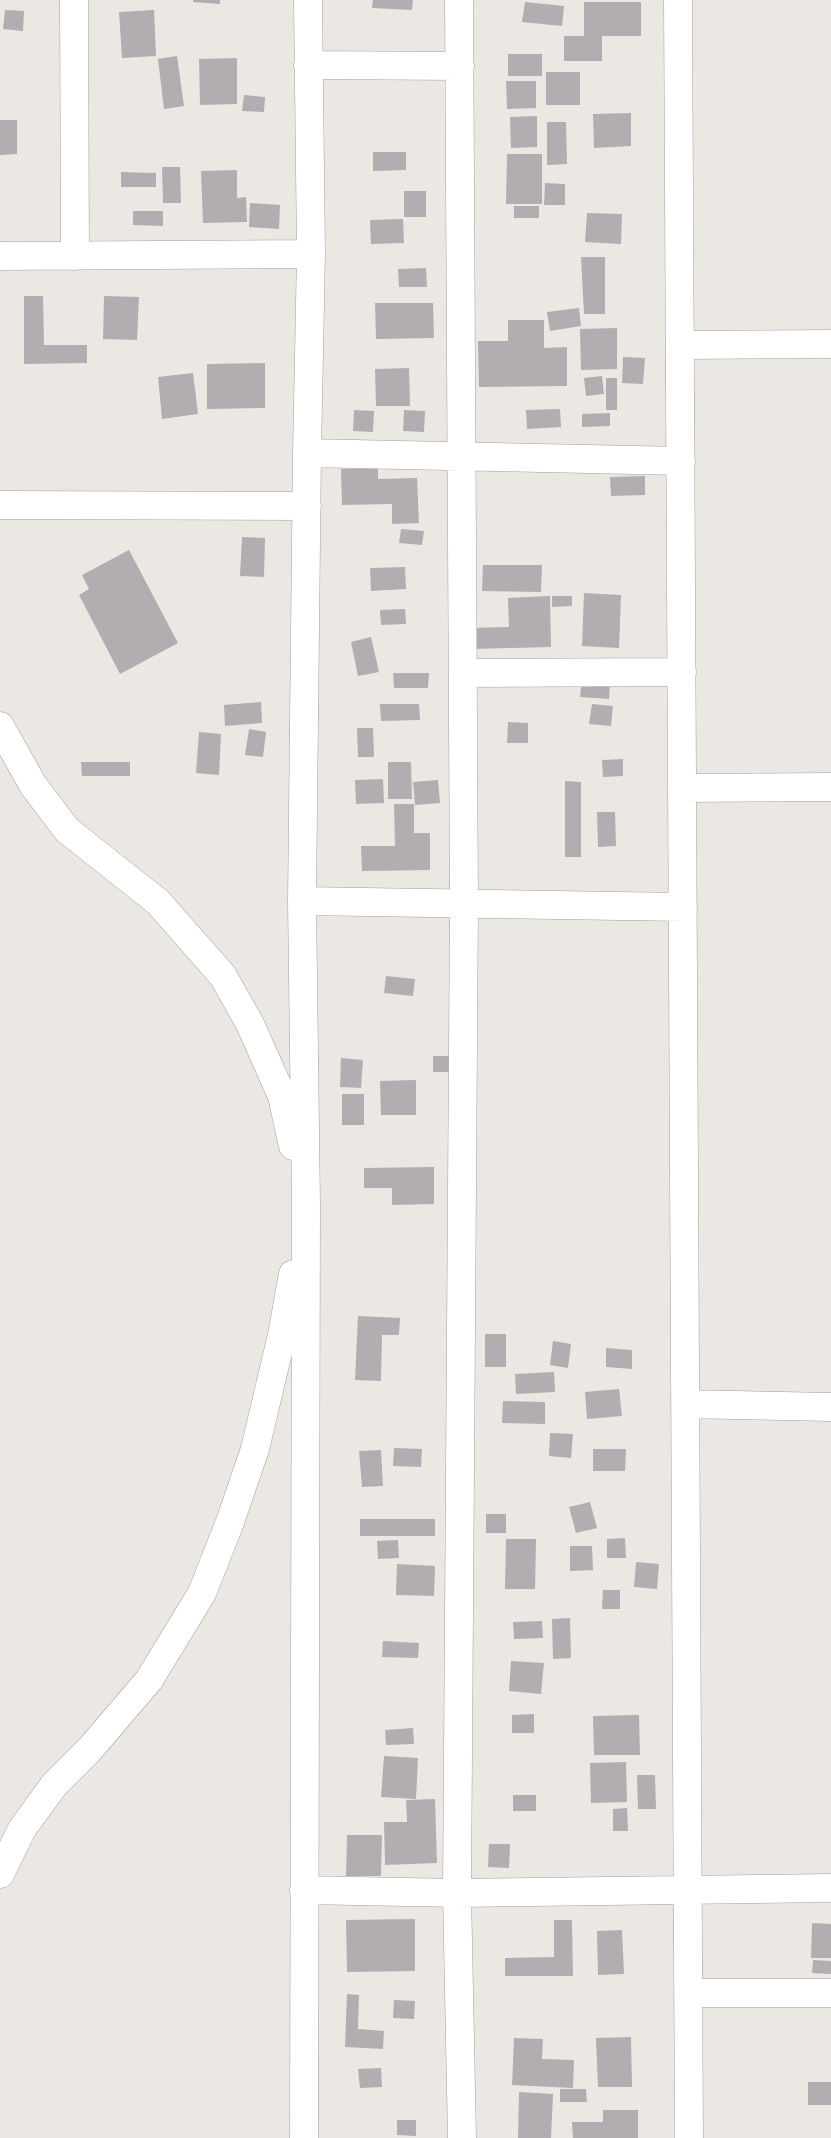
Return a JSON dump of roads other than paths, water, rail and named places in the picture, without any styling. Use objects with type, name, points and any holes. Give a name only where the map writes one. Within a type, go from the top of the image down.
[{"type":"street","points":[[74,0],[75,256]]},
{"type":"street","points":[[304,2138],[306,1204],[302,901],[311,254],[308,0]]},
{"type":"street","points":[[459,0],[464,904],[458,1894],[462,2138]]},
{"type":"street","points":[[678,0],[689,2138]]},
{"type":"street","points":[[308,65],[460,66]]},
{"type":"street","points":[[0,256],[311,254]]},
{"type":"street","points":[[680,345],[831,344]]},
{"type":"street","points":[[307,453],[681,461]]},
{"type":"street","points":[[0,505],[307,506]]},
{"type":"street","points":[[463,673],[682,672]]},
{"type":"street","points":[[0,726],[33,785],[67,830],[158,902],[223,976],[250,1024],[282,1096],[306,1204],[282,1335],[255,1449],[230,1522],[202,1593],[149,1680],[90,1748],[54,1785],[27,1822],[0,1874]]},
{"type":"street","points":[[682,788],[831,787]]},
{"type":"street","points":[[302,901],[683,908]]},
{"type":"street","points":[[686,1404],[831,1407]]},
{"type":"street","points":[[304,1890],[458,1894],[831,1888]]},
{"type":"street","points":[[689,1992],[831,1993]]}]
